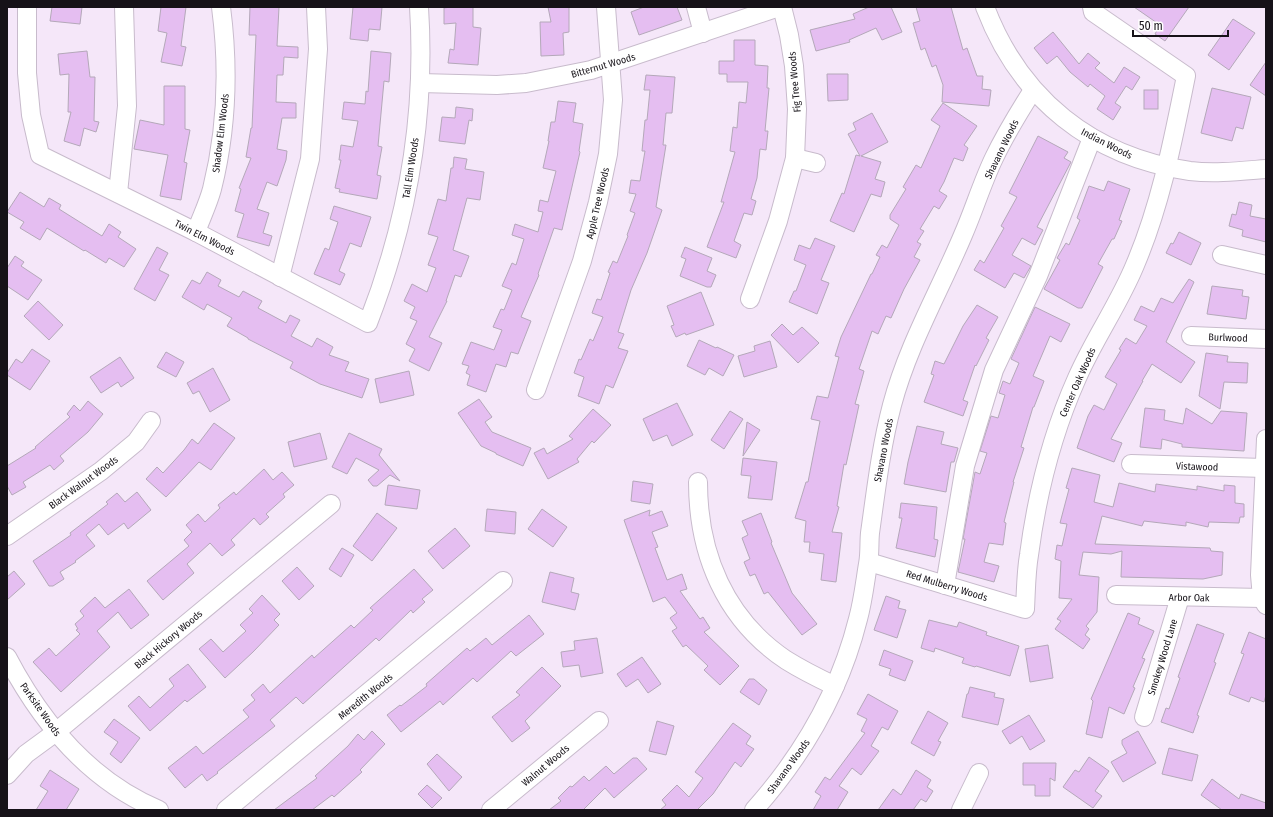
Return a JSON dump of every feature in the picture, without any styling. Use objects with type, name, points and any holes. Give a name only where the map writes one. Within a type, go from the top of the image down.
[{"type":"street","name":"Twin Elm Woods","points":[[27,7],[26,73],[31,115],[40,155],[196,232],[368,323]]},
{"type":"street","points":[[118,193],[128,106],[124,7]]},
{"type":"street","name":"Shadow Elm Woods","points":[[196,232],[211,190],[219,150],[225,105],[226,60],[221,7]]},
{"type":"street","points":[[280,277],[310,159],[318,49],[316,7]]},
{"type":"street","name":"Tall Elm Woods","points":[[368,323],[399,230],[414,155],[420,83],[419,7]]},
{"type":"street","name":"Apple Tree Woods","points":[[536,390],[582,261],[598,202],[608,154],[612,107],[606,7]]},
{"type":"street","points":[[696,7],[702,33]]},
{"type":"street","name":"Bitternut Woods","points":[[420,83],[497,85],[526,83],[591,70],[610,65],[780,7]]},
{"type":"street","name":"Fig Tree Woods","points":[[750,300],[778,221],[795,158],[797,109],[794,66],[789,35],[780,7]]},
{"type":"street","name":"Indian Woods","points":[[985,7],[992,26],[1018,71],[1055,111],[1070,124],[1092,138],[1115,150],[1167,167],[1191,171],[1217,172],[1266,169]]},
{"type":"street","name":"Center Oak Woods","points":[[1025,609],[1028,556],[1037,503],[1055,435],[1077,377],[1135,266],[1154,215],[1167,167],[1186,76],[1093,12],[1092,7]]},
{"type":"street","name":"Shavano Woods","points":[[754,810],[774,787],[800,752],[820,718],[844,664],[858,618],[868,562],[878,470],[892,405],[915,338],[963,235],[994,158],[1020,110],[1034,90]]},
{"type":"street","points":[[945,585],[965,466],[994,370],[1038,276],[1092,138]]},
{"type":"street","points":[[795,158],[816,163]]},
{"type":"street","points":[[1222,254],[1266,265]]},
{"type":"street","name":"Burlwood","points":[[1191,336],[1266,339]]},
{"type":"street","name":"Black Walnut Woods","points":[[7,536],[101,471],[136,442],[151,421]]},
{"type":"street","points":[[1264,601],[1260,576],[1266,439]]},
{"type":"street","name":"Vistawood","points":[[1131,464],[1264,468]]},
{"type":"street","points":[[698,482],[700,524],[704,544],[710,564],[729,601],[754,634],[770,648],[786,660],[835,686]]},
{"type":"street","name":"Black Hickory Woods","points":[[7,776],[26,754],[56,732],[331,504]]},
{"type":"street","name":"Red Mulberry Woods","points":[[868,562],[1025,609]]},
{"type":"street","name":"Meredith Woods","points":[[226,810],[504,581]]},
{"type":"street","name":"Arbor Oak","points":[[1116,595],[1264,601]]},
{"type":"street","name":"Smokey Wood Lane","points":[[1144,717],[1180,597]]},
{"type":"street","name":"Parksite Woods","points":[[7,657],[16,673],[56,732],[76,754],[99,774],[124,791],[159,810]]},
{"type":"street","name":"Walnut Woods","points":[[491,810],[599,721]]},
{"type":"street","points":[[961,810],[980,773]]},
{"type":"building","points":[[52,7],[82,7],[80,24],[50,21]]},
{"type":"building","points":[[161,7],[186,7],[181,46],[186,47],[182,66],[161,62],[167,33],[158,31]]},
{"type":"building","points":[[250,7],[279,7],[277,46],[298,47],[298,58],[284,57],[283,75],[277,75],[276,102],[296,103],[296,118],[282,118],[277,149],[287,151],[286,160],[277,186],[267,182],[257,209],[269,213],[263,233],[272,236],[269,246],[237,237],[244,214],[235,211],[241,189],[239,188],[251,158],[246,157],[252,128],[256,35],[249,35]]},
{"type":"building","points":[[353,7],[382,7],[380,30],[369,29],[368,41],[350,39]]},
{"type":"building","points":[[473,7],[473,27],[481,28],[478,65],[448,63],[450,49],[454,50],[456,23],[444,24],[444,8]]},
{"type":"building","points":[[548,7],[569,7],[569,32],[563,33],[564,55],[541,56],[540,22],[551,22]]},
{"type":"building","points":[[644,7],[677,7],[682,20],[639,35],[631,12]]},
{"type":"building","points":[[869,7],[891,7],[902,32],[882,40],[876,28],[849,40],[850,42],[816,51],[810,30],[855,19],[853,14]]},
{"type":"building","points":[[916,7],[951,7],[963,50],[967,48],[977,76],[983,76],[982,89],[991,90],[989,106],[942,102],[943,85],[936,65],[932,67],[925,48],[921,50],[913,23],[920,21]]},
{"type":"building","points":[[1134,7],[1189,7],[1165,41],[1155,34],[1160,25]]},
{"type":"building","points":[[1233,19],[1255,33],[1229,70],[1208,55]]},
{"type":"building","points":[[1053,32],[1079,64],[1088,53],[1100,63],[1095,68],[1114,83],[1124,67],[1140,77],[1132,90],[1126,86],[1115,103],[1121,107],[1113,120],[1097,109],[1105,96],[1090,84],[1088,87],[1070,72],[1057,56],[1047,64],[1034,48]]},
{"type":"building","points":[[734,40],[755,40],[755,65],[768,66],[767,88],[769,88],[765,131],[768,131],[766,150],[760,149],[757,178],[751,199],[756,201],[752,215],[744,213],[734,241],[741,245],[736,258],[707,247],[724,202],[721,202],[735,152],[730,151],[733,127],[737,128],[739,102],[746,103],[748,82],[727,82],[727,74],[719,74],[719,61],[734,61]]},
{"type":"building","points":[[87,51],[90,77],[95,77],[94,121],[99,122],[96,132],[84,128],[80,146],[64,141],[71,112],[68,112],[69,74],[60,75],[58,54]]},
{"type":"building","points":[[371,51],[391,53],[389,82],[384,81],[378,146],[382,147],[377,175],[381,176],[377,199],[339,192],[340,189],[335,188],[341,160],[339,160],[341,145],[353,147],[358,121],[342,119],[344,102],[365,104],[366,91],[368,92]]},
{"type":"building","points":[[1266,62],[1266,96],[1250,85]]},
{"type":"building","points":[[827,74],[848,74],[848,100],[828,101]]},
{"type":"building","points":[[646,75],[675,77],[672,113],[666,113],[663,145],[666,145],[656,207],[662,210],[647,253],[631,290],[618,332],[624,334],[618,348],[628,351],[613,388],[606,385],[599,404],[578,396],[584,377],[574,373],[579,359],[581,360],[590,339],[593,341],[603,317],[592,313],[597,299],[601,300],[610,273],[608,272],[613,261],[617,263],[628,236],[627,235],[635,213],[630,211],[636,194],[629,193],[631,180],[640,181],[645,151],[642,151],[650,90],[644,90]]},
{"type":"building","points":[[164,86],[185,86],[185,129],[190,130],[184,162],[187,163],[181,200],[160,196],[168,155],[134,149],[140,120],[164,125]]},
{"type":"building","points":[[1212,88],[1251,97],[1243,129],[1236,127],[1232,141],[1201,133]]},
{"type":"building","points":[[1144,90],[1158,90],[1158,109],[1144,109]]},
{"type":"building","points":[[558,101],[576,103],[573,122],[583,124],[580,152],[562,230],[554,228],[538,274],[539,275],[521,317],[531,321],[518,354],[511,352],[506,367],[496,364],[486,392],[467,385],[470,375],[466,373],[469,366],[462,364],[471,342],[494,350],[502,330],[493,327],[501,309],[504,310],[512,290],[502,286],[512,263],[516,265],[524,239],[512,235],[515,224],[538,232],[543,212],[538,211],[540,200],[548,202],[556,171],[543,168],[549,141],[551,122],[555,122]]},
{"type":"building","points":[[943,103],[977,126],[964,145],[968,148],[963,161],[954,158],[939,191],[947,196],[939,209],[934,206],[920,229],[924,231],[917,242],[921,244],[914,257],[920,260],[904,289],[891,318],[886,316],[878,334],[872,331],[859,369],[864,371],[855,404],[859,405],[846,465],[844,464],[837,506],[839,507],[832,532],[842,533],[836,582],[821,580],[824,554],[809,552],[810,542],[804,542],[806,521],[795,518],[806,482],[808,482],[820,421],[811,419],[817,396],[828,398],[839,357],[835,356],[841,337],[880,257],[876,255],[882,245],[887,248],[899,225],[890,219],[890,215],[906,189],[903,187],[916,165],[921,168],[940,126],[931,120]]},
{"type":"building","points":[[456,107],[473,109],[472,121],[469,120],[465,144],[439,141],[442,117],[455,118]]},
{"type":"building","points":[[872,113],[888,142],[861,156],[881,162],[875,179],[885,182],[881,197],[871,194],[854,232],[830,221],[842,193],[844,194],[856,155],[860,156],[848,134],[856,130],[853,123]]},
{"type":"building","points":[[1038,136],[1068,152],[1064,158],[1071,162],[1037,227],[1043,230],[1035,245],[1022,238],[1012,255],[1031,266],[1024,278],[1014,273],[1005,288],[974,270],[980,260],[984,263],[1004,228],[1001,226],[1017,197],[1009,193]]},
{"type":"building","points":[[454,157],[467,159],[465,169],[484,172],[480,200],[467,198],[453,250],[469,256],[461,277],[455,275],[447,301],[429,337],[442,343],[429,371],[409,361],[415,349],[406,344],[417,321],[410,318],[415,307],[404,301],[412,284],[427,292],[436,268],[428,265],[438,237],[428,234],[438,199],[446,201]]},
{"type":"building","points":[[1108,181],[1130,189],[1119,220],[1122,221],[1114,239],[1112,239],[1098,264],[1103,267],[1082,308],[1078,308],[1044,289],[1060,260],[1057,258],[1066,243],[1069,245],[1080,220],[1077,218],[1089,186],[1104,191]]},
{"type":"building","points":[[20,192],[44,207],[49,198],[61,205],[59,209],[102,236],[109,224],[121,232],[118,237],[136,249],[124,267],[109,258],[106,263],[47,228],[40,240],[20,228],[24,222],[7,212]]},
{"type":"building","points":[[1239,202],[1252,205],[1250,216],[1266,219],[1266,242],[1242,236],[1243,230],[1229,226],[1232,214],[1236,215]]},
{"type":"building","points":[[334,206],[371,217],[361,247],[350,243],[339,271],[345,274],[340,285],[314,274],[325,248],[329,250],[338,222],[330,219]]},
{"type":"building","points":[[1179,232],[1201,243],[1191,265],[1166,253],[1171,243],[1173,244]]},
{"type":"building","points":[[815,238],[835,246],[821,280],[829,283],[817,314],[789,302],[794,291],[796,291],[806,265],[794,260],[799,245],[810,249]]},
{"type":"building","points":[[157,247],[168,253],[159,270],[169,275],[155,301],[134,289]]},
{"type":"building","points":[[685,247],[712,258],[707,271],[716,275],[711,287],[707,287],[680,276],[686,259],[681,257]]},
{"type":"building","points":[[15,256],[24,262],[21,266],[42,280],[28,300],[7,286],[7,268]]},
{"type":"building","points":[[207,272],[221,280],[218,286],[239,297],[243,291],[262,301],[258,308],[286,323],[290,315],[300,320],[291,336],[312,347],[317,338],[333,347],[329,355],[349,362],[345,371],[369,379],[362,398],[320,384],[290,368],[293,362],[248,339],[227,326],[232,318],[207,304],[204,310],[182,297],[192,280],[200,284]]},
{"type":"building","points":[[1189,279],[1194,282],[1166,342],[1195,362],[1181,383],[1152,364],[1111,439],[1122,443],[1114,462],[1077,448],[1088,416],[1094,405],[1104,410],[1117,384],[1105,377],[1121,350],[1119,349],[1126,338],[1136,344],[1147,326],[1134,320],[1141,306],[1154,312],[1161,298],[1173,303]]},
{"type":"building","points":[[1212,286],[1243,290],[1242,296],[1249,297],[1246,319],[1207,314]]},
{"type":"building","points":[[701,292],[714,325],[676,337],[671,326],[674,325],[667,306]]},
{"type":"building","points":[[38,301],[63,325],[49,340],[24,316]]},
{"type":"building","points":[[977,305],[998,317],[986,338],[989,340],[976,366],[975,365],[963,400],[968,402],[963,416],[924,402],[934,375],[931,374],[935,361],[944,364],[963,326]]},
{"type":"building","points":[[1035,307],[1070,324],[1061,342],[1050,336],[1033,376],[1044,381],[1033,407],[1021,447],[1024,448],[1013,482],[1004,522],[1006,523],[1003,545],[989,543],[984,562],[999,566],[994,582],[958,572],[965,539],[963,539],[975,472],[980,474],[987,453],[980,451],[991,416],[998,418],[1005,395],[999,393],[1003,381],[1010,384],[1019,363],[1011,359]]},
{"type":"building","points":[[782,324],[793,335],[802,327],[819,343],[798,363],[771,335]]},
{"type":"building","points":[[699,340],[734,355],[723,376],[709,368],[705,375],[687,366]]},
{"type":"building","points":[[770,341],[777,367],[744,377],[738,356],[755,351],[754,346]]},
{"type":"building","points":[[32,349],[50,361],[30,390],[7,375],[7,373],[16,359],[22,363]]},
{"type":"building","points":[[166,352],[184,362],[176,377],[157,367]]},
{"type":"building","points":[[1206,353],[1228,356],[1227,362],[1248,363],[1247,383],[1224,382],[1220,409],[1199,396]]},
{"type":"building","points":[[120,357],[134,378],[121,387],[118,382],[101,393],[90,377]]},
{"type":"building","points":[[213,368],[230,400],[210,412],[199,391],[193,394],[187,383]]},
{"type":"building","points":[[409,371],[414,395],[380,403],[375,379]]},
{"type":"building","points":[[479,399],[492,417],[485,422],[492,432],[531,448],[523,466],[481,446],[458,413]]},
{"type":"building","points":[[88,401],[103,414],[88,432],[60,456],[64,461],[54,470],[50,465],[23,482],[26,487],[12,495],[7,486],[7,466],[36,448],[35,447],[70,417],[67,414],[74,405],[80,411]]},
{"type":"building","points":[[677,403],[693,435],[672,446],[667,435],[653,441],[643,419]]},
{"type":"building","points":[[1145,408],[1165,410],[1164,420],[1183,424],[1186,408],[1212,424],[1221,411],[1247,413],[1244,451],[1182,447],[1182,444],[1162,439],[1161,449],[1140,447]]},
{"type":"building","points":[[593,409],[611,425],[594,443],[592,441],[577,459],[579,462],[548,479],[534,453],[544,448],[547,454],[573,439],[569,436]]},
{"type":"building","points":[[730,411],[743,419],[724,449],[711,440]]},
{"type":"building","points":[[747,422],[760,430],[743,456]]},
{"type":"building","points":[[214,423],[235,438],[211,470],[199,462],[166,497],[146,479],[157,467],[163,473],[192,439],[198,444]]},
{"type":"building","points":[[917,426],[944,432],[941,444],[958,448],[954,462],[951,462],[946,492],[904,484]]},
{"type":"building","points":[[320,433],[327,459],[294,467],[288,442]]},
{"type":"building","points":[[349,433],[382,449],[379,455],[400,481],[390,475],[377,486],[373,486],[368,480],[379,470],[356,458],[347,474],[332,467]]},
{"type":"building","points":[[743,458],[777,462],[772,500],[748,498],[751,476],[741,475]]},
{"type":"building","points":[[1072,468],[1100,475],[1094,502],[1113,507],[1119,483],[1155,492],[1156,484],[1197,490],[1197,486],[1224,491],[1224,485],[1235,486],[1235,503],[1244,504],[1244,517],[1240,517],[1239,523],[1209,522],[1208,527],[1186,522],[1186,526],[1144,521],[1142,526],[1102,516],[1095,544],[1210,548],[1211,551],[1223,552],[1222,575],[1203,579],[1121,577],[1122,551],[1111,554],[1083,552],[1079,575],[1099,577],[1097,612],[1086,626],[1089,629],[1085,635],[1090,639],[1083,649],[1055,629],[1061,621],[1057,619],[1072,599],[1059,598],[1061,561],[1055,559],[1057,545],[1062,546],[1067,524],[1060,523],[1069,489],[1066,488]]},
{"type":"building","points":[[264,469],[273,480],[282,472],[294,485],[283,494],[285,497],[266,514],[269,517],[260,525],[254,518],[231,540],[235,545],[222,556],[210,543],[187,564],[194,573],[163,600],[147,581],[189,546],[184,540],[192,532],[186,525],[198,514],[205,522],[220,508],[218,505],[234,492],[236,495]]},
{"type":"building","points":[[633,481],[653,484],[650,504],[631,501]]},
{"type":"building","points":[[388,485],[420,490],[417,509],[385,505]]},
{"type":"building","points":[[137,492],[151,510],[128,529],[124,523],[108,535],[99,524],[86,535],[95,546],[75,561],[76,562],[60,572],[64,579],[53,586],[49,586],[33,561],[71,535],[70,533],[108,504],[106,502],[117,493],[125,502]]},
{"type":"building","points":[[901,503],[937,507],[934,539],[938,540],[935,557],[896,548],[902,518],[899,518]]},
{"type":"building","points":[[487,509],[516,512],[515,534],[485,531]]},
{"type":"building","points":[[542,509],[567,527],[553,547],[528,529]]},
{"type":"building","points":[[650,510],[649,516],[662,511],[668,526],[652,532],[658,547],[655,548],[667,580],[682,574],[687,589],[680,591],[700,619],[703,617],[710,628],[704,632],[739,666],[720,685],[704,670],[708,666],[686,645],[683,647],[672,631],[677,628],[670,618],[677,613],[665,597],[653,602],[624,520]]},
{"type":"building","points":[[377,513],[397,528],[372,561],[353,546]]},
{"type":"building","points":[[761,513],[772,542],[771,543],[792,593],[817,624],[802,635],[768,592],[764,594],[755,574],[750,576],[744,562],[750,559],[742,538],[748,535],[742,521]]},
{"type":"building","points":[[455,528],[470,546],[443,569],[428,551]]},
{"type":"building","points":[[342,548],[354,555],[341,577],[329,569]]},
{"type":"building","points":[[297,567],[314,586],[299,600],[282,581]]},
{"type":"building","points":[[414,569],[433,590],[422,599],[425,602],[413,613],[411,610],[379,641],[376,638],[303,704],[296,697],[270,720],[275,726],[217,772],[218,773],[207,781],[202,774],[185,788],[168,768],[196,746],[203,754],[249,717],[243,710],[255,700],[251,695],[263,684],[270,693],[312,655],[314,658],[351,625],[354,628],[373,610],[370,608]]},
{"type":"building","points":[[14,571],[25,584],[7,600],[7,577]]},
{"type":"building","points":[[550,572],[574,578],[571,592],[579,594],[575,610],[542,602]]},
{"type":"building","points":[[129,589],[149,615],[131,629],[118,612],[97,631],[110,647],[61,692],[33,662],[49,648],[56,656],[80,634],[76,630],[78,629],[75,624],[84,616],[80,611],[95,597],[105,608]]},
{"type":"building","points":[[262,595],[280,614],[274,620],[279,625],[225,678],[199,649],[211,639],[223,652],[246,631],[240,625],[253,613],[249,609]]},
{"type":"building","points":[[886,596],[900,601],[898,608],[906,610],[897,638],[874,630]]},
{"type":"building","points":[[1128,613],[1140,618],[1138,624],[1154,631],[1142,658],[1145,659],[1133,687],[1135,688],[1124,714],[1109,707],[1102,738],[1086,734],[1093,701],[1091,699]]},
{"type":"building","points":[[529,615],[544,634],[516,656],[511,651],[477,682],[473,678],[443,705],[440,701],[401,732],[387,715],[427,686],[426,684],[467,648],[470,651],[486,638],[492,645]]},
{"type":"building","points":[[929,620],[957,627],[959,622],[987,632],[986,635],[1019,646],[1010,676],[962,663],[964,658],[935,648],[934,652],[921,648]]},
{"type":"building","points":[[1197,624],[1224,634],[1214,662],[1216,663],[1197,715],[1199,716],[1193,733],[1161,722],[1166,708],[1169,709],[1180,678],[1178,677]]},
{"type":"building","points":[[1249,632],[1266,639],[1266,695],[1264,702],[1251,697],[1249,702],[1229,694],[1244,654],[1241,653]]},
{"type":"building","points":[[597,638],[603,673],[581,677],[579,665],[563,667],[561,652],[575,650],[574,641]]},
{"type":"building","points":[[1048,645],[1053,678],[1030,682],[1025,649]]},
{"type":"building","points":[[884,650],[913,661],[905,681],[889,675],[891,669],[879,665]]},
{"type":"building","points":[[642,657],[661,684],[648,693],[638,679],[626,687],[617,674]]},
{"type":"building","points":[[188,664],[206,687],[187,702],[185,700],[150,731],[128,706],[139,696],[150,708],[174,686],[169,679]]},
{"type":"building","points":[[542,667],[561,686],[525,721],[530,728],[512,742],[492,717],[520,695],[516,692]]},
{"type":"building","points":[[749,679],[754,679],[767,690],[759,705],[740,692]]},
{"type":"building","points":[[970,687],[995,693],[994,697],[1004,699],[998,725],[962,717]]},
{"type":"building","points":[[868,694],[898,711],[888,730],[882,727],[871,746],[879,751],[861,775],[852,768],[839,786],[848,792],[837,810],[813,810],[821,796],[815,792],[825,777],[830,780],[865,733],[861,731],[867,719],[857,714]]},
{"type":"building","points":[[928,711],[948,723],[938,741],[941,742],[934,756],[911,743]]},
{"type":"building","points":[[1029,715],[1045,741],[1030,750],[1022,736],[1010,744],[1002,731]]},
{"type":"building","points":[[114,719],[140,738],[121,763],[110,754],[118,742],[104,732]]},
{"type":"building","points":[[657,721],[674,726],[666,755],[649,751]]},
{"type":"building","points":[[733,723],[751,736],[746,744],[754,749],[741,767],[735,762],[713,794],[697,810],[660,810],[666,805],[662,800],[677,785],[689,797],[703,778],[695,772]]},
{"type":"building","points":[[372,731],[385,744],[360,770],[362,772],[334,797],[332,795],[312,810],[274,810],[317,778],[315,776],[348,746],[358,734],[364,740]]},
{"type":"building","points":[[1138,731],[1156,763],[1123,782],[1111,762],[1127,753],[1122,744],[1122,740]]},
{"type":"building","points":[[1169,748],[1198,755],[1192,781],[1162,774]]},
{"type":"building","points":[[437,754],[462,777],[449,791],[427,764]]},
{"type":"building","points":[[1089,757],[1109,771],[1095,791],[1102,796],[1093,808],[1063,787],[1075,770],[1079,772]]},
{"type":"building","points":[[633,758],[637,758],[647,769],[614,798],[605,788],[583,810],[549,810],[561,801],[558,798],[570,786],[572,787],[584,776],[589,781],[606,766],[614,774]]},
{"type":"building","points":[[1023,763],[1056,763],[1055,781],[1050,778],[1050,796],[1035,796],[1035,785],[1023,785]]},
{"type":"building","points":[[50,770],[79,789],[66,810],[36,810],[48,791],[40,786]]},
{"type":"building","points":[[916,770],[931,780],[927,787],[933,791],[926,802],[921,799],[913,810],[878,810],[893,789],[901,795]]},
{"type":"building","points":[[1212,779],[1239,799],[1241,794],[1266,803],[1266,810],[1222,810],[1201,795]]},
{"type":"building","points":[[427,785],[442,798],[432,808],[418,794]]}]
